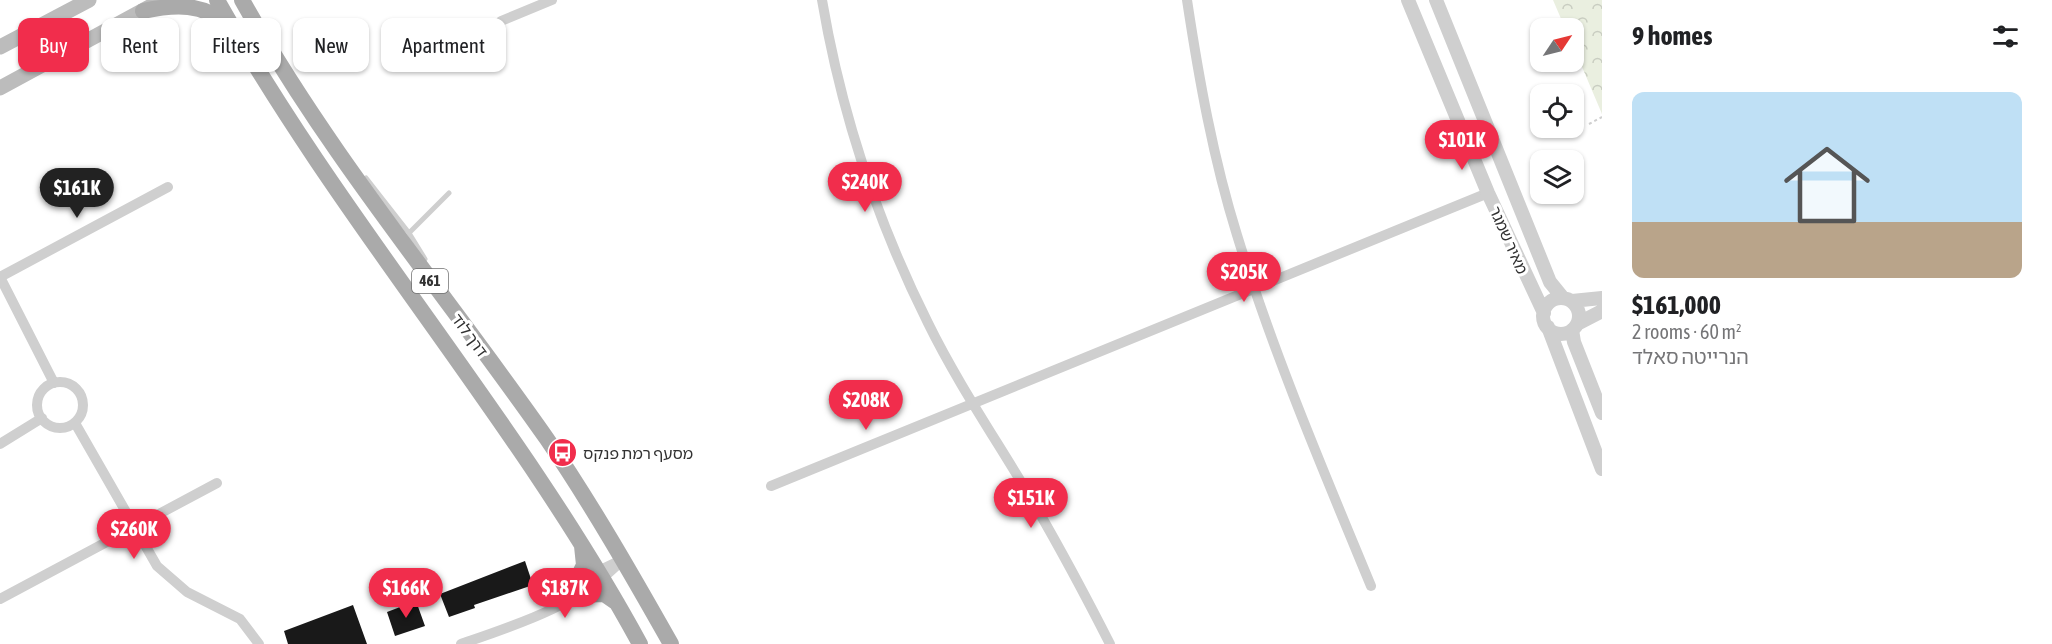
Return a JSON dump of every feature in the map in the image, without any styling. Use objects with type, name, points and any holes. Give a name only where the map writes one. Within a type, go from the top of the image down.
[{"type":"main road","points":[[0,47],[89,0]]},
{"type":"main road","points":[[0,88],[163,0]]},
{"type":"main road","name":"דרך לוד","points":[[217,0],[227,18]]},
{"type":"main road","name":"דרך לוד","points":[[242,0],[252,18]]},
{"type":"main road","points":[[249,0],[254,18]]},
{"type":"main road","points":[[143,11],[166,6],[188,6],[203,9],[217,18]]},
{"type":"main road","name":"דרך לוד","points":[[281,65],[341,155],[547,440],[623,559],[671,644]]},
{"type":"main road","name":"דרך לוד","points":[[258,72],[277,104],[543,484],[601,575],[640,644]]},
{"type":"main road","points":[[582,545],[584,565],[577,590],[604,594],[618,604]]},
{"type":"street","points":[[506,19],[552,0]]},
{"type":"street","points":[[822,0],[835,70],[866,176],[915,297],[972,403],[1027,493],[1110,644]]},
{"type":"street","points":[[1186,0],[1215,153],[1254,288],[1295,402],[1371,586]]},
{"type":"street","points":[[1410,6],[1436,1]]},
{"type":"street","name":"מאיר שמגר","points":[[1436,1],[1550,282],[1568,300]]},
{"type":"street","name":"מאיר שמגר","points":[[1410,6],[1488,193],[1544,313]]},
{"type":"street","points":[[54,384],[0,277],[168,187]]},
{"type":"street","points":[[771,486],[1488,193]]},
{"type":"street","points":[[1602,298],[1549,303],[1544,313],[1602,469]]},
{"type":"street","points":[[1568,300],[1578,312],[1574,327],[1574,342],[1602,413]]},
{"type":"street","points":[[1548,327],[1562,334],[1602,311]]},
{"type":"street","points":[[64,382],[79,392],[83,409],[75,423],[66,428],[56,428],[42,418],[38,401],[41,393],[54,384],[64,382]]},
{"type":"street","points":[[0,444],[42,418]]},
{"type":"street","points":[[75,423],[152,559],[170,580],[240,619],[259,644]]},
{"type":"street","points":[[0,599],[217,483]]},
{"type":"street","points":[[461,644],[480,641],[538,616],[623,559]]},
{"type":"lane","points":[[341,155],[386,200],[432,272],[445,301]]},
{"type":"lane","points":[[409,233],[449,194]]},
{"type":"path","points":[[1588,124],[1602,117]]},
{"type":"green space","points":[[1553,0],[1602,0],[1602,114],[1584,72],[1584,18],[1561,18]]},
{"type":"building","points":[[525,561],[533,585],[474,605],[475,608],[449,617],[440,594]]},
{"type":"building","points":[[416,601],[425,626],[395,636],[387,612]]},
{"type":"building","points":[[353,605],[367,644],[288,644],[284,631]]},
{"type":"place","name":"מסעף רמת פנקס","points":[[562,453]]}]
